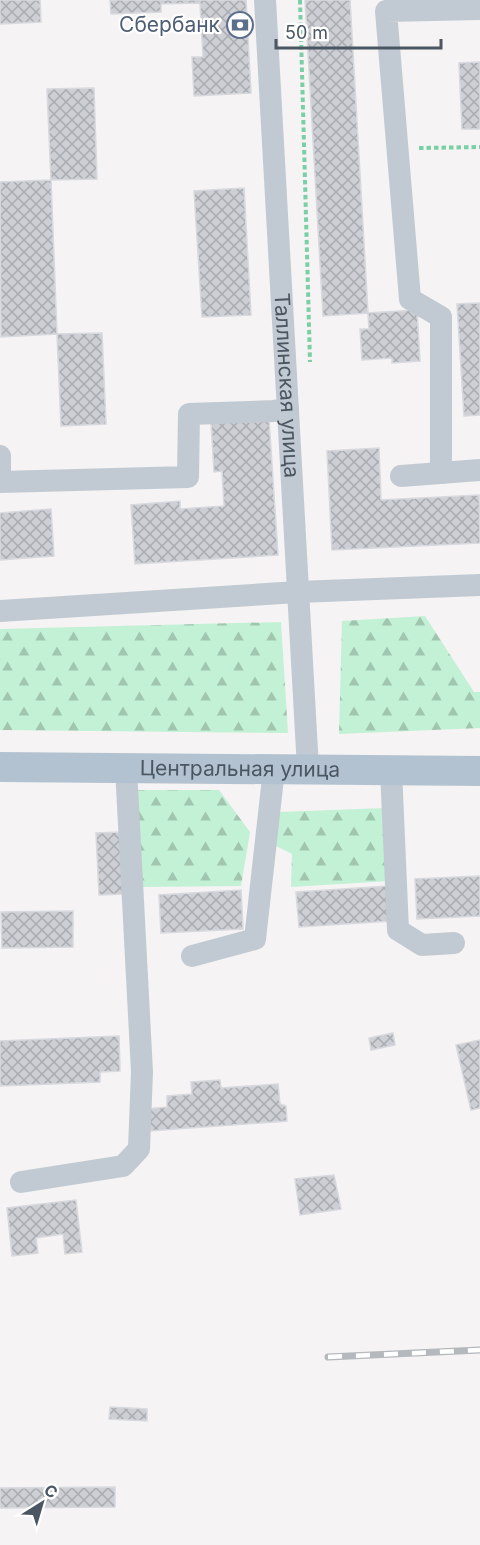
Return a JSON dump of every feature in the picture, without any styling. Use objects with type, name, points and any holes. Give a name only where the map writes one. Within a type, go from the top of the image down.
[{"type":"main road","name":"Центральная улица","points":[[0,767],[480,771]]},
{"type":"street","name":"Таллинская улица","points":[[265,0],[308,769]]},
{"type":"street","points":[[441,473],[441,317],[410,299],[387,11],[467,6]]},
{"type":"street","points":[[0,456],[1,482],[188,477],[189,414],[274,411],[288,408]]},
{"type":"street","points":[[401,476],[480,470]]},
{"type":"street","points":[[0,611],[298,592],[480,585]]},
{"type":"street","points":[[21,1182],[123,1166],[139,1149],[142,1072],[126,768]]},
{"type":"street","points":[[192,956],[255,939],[274,769]]},
{"type":"street","points":[[391,770],[398,930],[422,945],[454,943]]},
{"type":"path","points":[[300,0],[310,366]]},
{"type":"path","points":[[397,149],[480,147]]},
{"type":"green space","points":[[425,616],[474,692],[480,692],[480,728],[339,734],[342,621]]},
{"type":"green space","points":[[281,622],[288,733],[0,730],[0,629]]},
{"type":"green space","points":[[135,790],[219,790],[250,832],[241,886],[142,887]]},
{"type":"green space","points":[[385,808],[390,881],[291,887],[292,854],[276,846],[279,812]]},
{"type":"building","points":[[0,0],[40,0],[41,22],[0,24]]},
{"type":"building","points":[[110,0],[246,0],[251,93],[194,96],[192,57],[203,57],[200,3],[161,4],[161,12],[111,14]]},
{"type":"building","points":[[305,0],[350,0],[368,313],[323,316]]},
{"type":"building","points":[[480,62],[480,129],[462,129],[459,63]]},
{"type":"building","points":[[94,88],[97,179],[51,180],[47,89]]},
{"type":"building","points":[[51,180],[57,334],[1,337],[0,182]]},
{"type":"building","points":[[244,188],[251,315],[202,317],[194,191]]},
{"type":"building","points":[[480,303],[480,415],[464,416],[457,304]]},
{"type":"building","points":[[417,310],[420,361],[392,363],[392,358],[362,360],[360,329],[369,329],[368,313]]},
{"type":"building","points":[[102,333],[106,424],[61,426],[57,334]]},
{"type":"building","points":[[269,419],[278,555],[135,564],[131,505],[180,501],[180,509],[224,506],[222,471],[214,472],[211,422]]},
{"type":"building","points":[[379,448],[381,500],[479,495],[480,543],[332,550],[327,451]]},
{"type":"building","points":[[51,509],[54,556],[0,560],[0,513]]},
{"type":"building","points":[[121,832],[123,894],[99,895],[96,833]]},
{"type":"building","points":[[480,876],[480,916],[417,919],[415,879]]},
{"type":"building","points":[[389,886],[391,921],[299,927],[296,892]]},
{"type":"building","points":[[241,890],[243,929],[161,933],[159,895]]},
{"type":"building","points":[[73,911],[73,947],[2,948],[1,912]]},
{"type":"building","points":[[393,1033],[395,1045],[371,1050],[369,1038]]},
{"type":"building","points":[[119,1036],[120,1071],[100,1072],[100,1082],[0,1086],[0,1041]]},
{"type":"building","points":[[480,1040],[480,1108],[471,1110],[456,1045]]},
{"type":"building","points":[[220,1080],[221,1088],[278,1084],[280,1104],[286,1106],[287,1121],[149,1131],[148,1109],[167,1107],[167,1096],[192,1094],[191,1082]]},
{"type":"building","points":[[334,1175],[341,1209],[300,1215],[295,1179]]},
{"type":"building","points":[[76,1200],[82,1252],[65,1254],[63,1234],[36,1238],[38,1253],[12,1256],[7,1208]]},
{"type":"building","points":[[110,1407],[147,1409],[147,1421],[109,1419]]},
{"type":"building","points":[[115,1487],[115,1507],[0,1508],[0,1488]]},
{"type":"railway","points":[[328,1357],[480,1350]]},
{"type":"place","name":"Сбербанк","points":[[240,25]]}]
